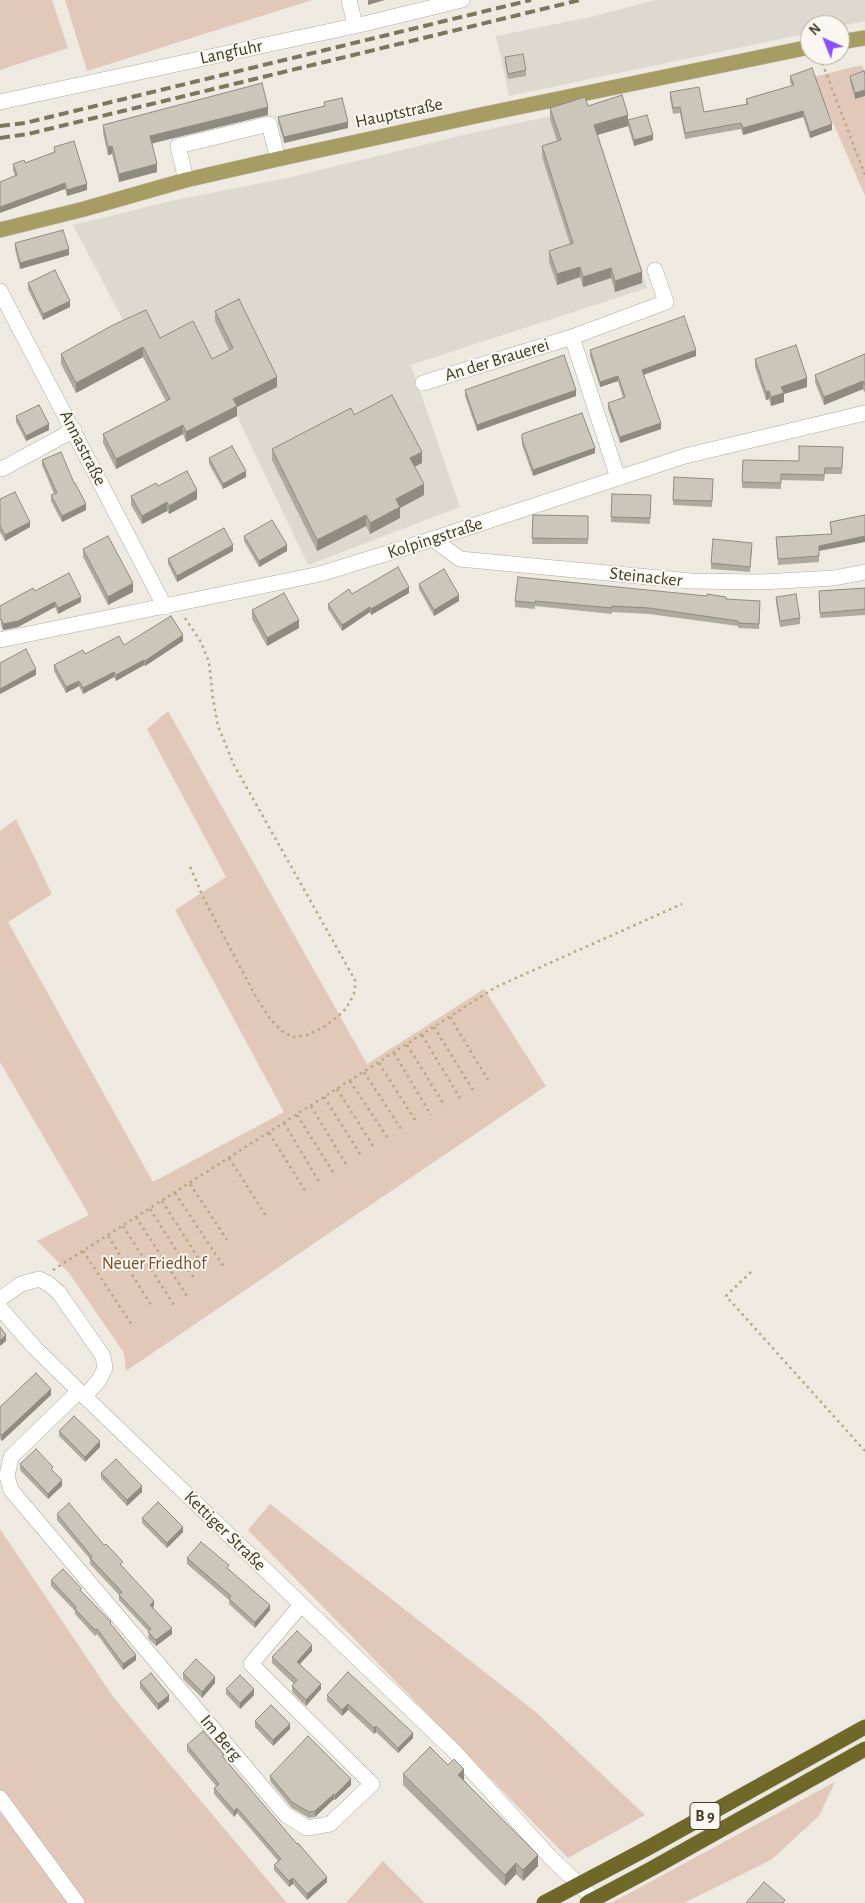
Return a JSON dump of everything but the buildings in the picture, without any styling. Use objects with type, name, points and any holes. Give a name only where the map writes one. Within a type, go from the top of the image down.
[{"type":"highway","name":"B 9","points":[[544,1903],[865,1728]]},
{"type":"highway","name":"B 9","points":[[587,1903],[865,1749]]},
{"type":"main road","points":[[850,40],[865,38]]},
{"type":"main road","name":"Hauptstraße","points":[[0,230],[84,209],[186,180],[425,122],[482,114],[800,49]]},
{"type":"street","points":[[349,0],[355,25]]},
{"type":"street","name":"Langfuhr","points":[[0,102],[462,0]]},
{"type":"street","points":[[186,180],[178,146],[269,124],[278,159]]},
{"type":"street","name":"An der Brauerei","points":[[423,383],[572,337],[666,302],[655,270]]},
{"type":"street","name":"Annastraße","points":[[0,291],[170,605]]},
{"type":"street","name":"An der Brauerei","points":[[572,337],[618,478]]},
{"type":"street","name":"Kolpingstraße","points":[[0,640],[320,574],[685,456],[865,413]]},
{"type":"street","points":[[0,468],[2,469],[74,430]]},
{"type":"street","name":"Steinacker","points":[[433,539],[460,559],[691,581],[761,582],[834,578],[865,572]]},
{"type":"street","points":[[0,1298],[21,1284],[39,1279],[49,1284],[59,1293],[104,1356],[104,1368],[99,1380],[82,1394]]},
{"type":"street","name":"Kettiger Straße","points":[[0,1308],[35,1348],[82,1394],[454,1751],[549,1856],[598,1903]]},
{"type":"street","name":"Im Berg","points":[[82,1394],[11,1457],[7,1476],[11,1490],[286,1815],[308,1828],[330,1824],[372,1784],[251,1664],[301,1605]]},
{"type":"street","points":[[0,1798],[77,1903]]},
{"type":"path","points":[[824,65],[865,175]]},
{"type":"path","points":[[170,605],[201,642],[209,662],[218,726],[234,765],[355,980],[355,991],[343,1012],[326,1026],[307,1035],[293,1037],[282,1031],[271,1020],[256,997],[203,897],[188,864]]},
{"type":"path","points":[[39,1279],[496,987],[682,904]]},
{"type":"path","points":[[450,1017],[488,1080]]},
{"type":"path","points":[[434,1027],[473,1090]]},
{"type":"path","points":[[422,1035],[460,1098]]},
{"type":"path","points":[[406,1044],[445,1106]]},
{"type":"path","points":[[394,1053],[431,1115]]},
{"type":"path","points":[[379,1062],[417,1123]]},
{"type":"path","points":[[364,1072],[403,1132]]},
{"type":"path","points":[[350,1081],[389,1140]]},
{"type":"path","points":[[337,1089],[375,1149]]},
{"type":"path","points":[[324,1098],[362,1157]]},
{"type":"path","points":[[311,1106],[347,1166]]},
{"type":"path","points":[[297,1115],[335,1175]]},
{"type":"path","points":[[284,1123],[320,1183]]},
{"type":"path","points":[[269,1133],[306,1192]]},
{"type":"path","points":[[230,1158],[266,1216]]},
{"type":"path","points":[[190,1184],[227,1240]]},
{"type":"path","points":[[175,1193],[224,1267]]},
{"type":"path","points":[[162,1201],[207,1272]]},
{"type":"path","points":[[150,1209],[194,1278]]},
{"type":"path","points":[[136,1217],[187,1296]]},
{"type":"path","points":[[123,1226],[174,1304]]},
{"type":"path","points":[[108,1236],[151,1305]]},
{"type":"path","points":[[83,1252],[132,1325]]},
{"type":"path","points":[[751,1272],[726,1296],[865,1451]]},
{"type":"shaded area","points":[[655,0],[865,0],[865,21],[850,24],[850,15],[800,15],[800,35],[509,96],[496,36],[595,16]]},
{"type":"shaded area","points":[[590,108],[647,288],[411,365],[460,507],[308,565],[237,416],[187,442],[73,225],[175,200],[287,178],[480,131]]},
{"type":"green space","points":[[0,0],[52,0],[68,48],[0,70]]},
{"type":"green space","points":[[65,0],[312,0],[87,71]]},
{"type":"green space","points":[[862,65],[865,73],[865,196],[813,77]]},
{"type":"green space","name":"Neuer Friedhof","points":[[168,711],[367,1064],[484,989],[546,1086],[126,1371],[124,1353],[69,1273],[37,1241],[89,1215],[0,1062],[0,831],[16,819],[52,894],[8,922],[153,1182],[284,1112],[175,910],[226,877],[147,729]]},
{"type":"green space","points":[[270,1504],[537,1713],[645,1815],[568,1858],[248,1530]]},
{"type":"green space","points":[[0,1529],[114,1698],[287,1903],[0,1903]]},
{"type":"green space","points":[[835,1782],[819,1816],[771,1860],[684,1903],[611,1903]]},
{"type":"green space","points":[[383,1861],[425,1903],[346,1903]]},
{"type":"railway","points":[[0,126],[25,123],[531,0]]},
{"type":"railway","points":[[0,138],[28,134],[580,0]]}]
